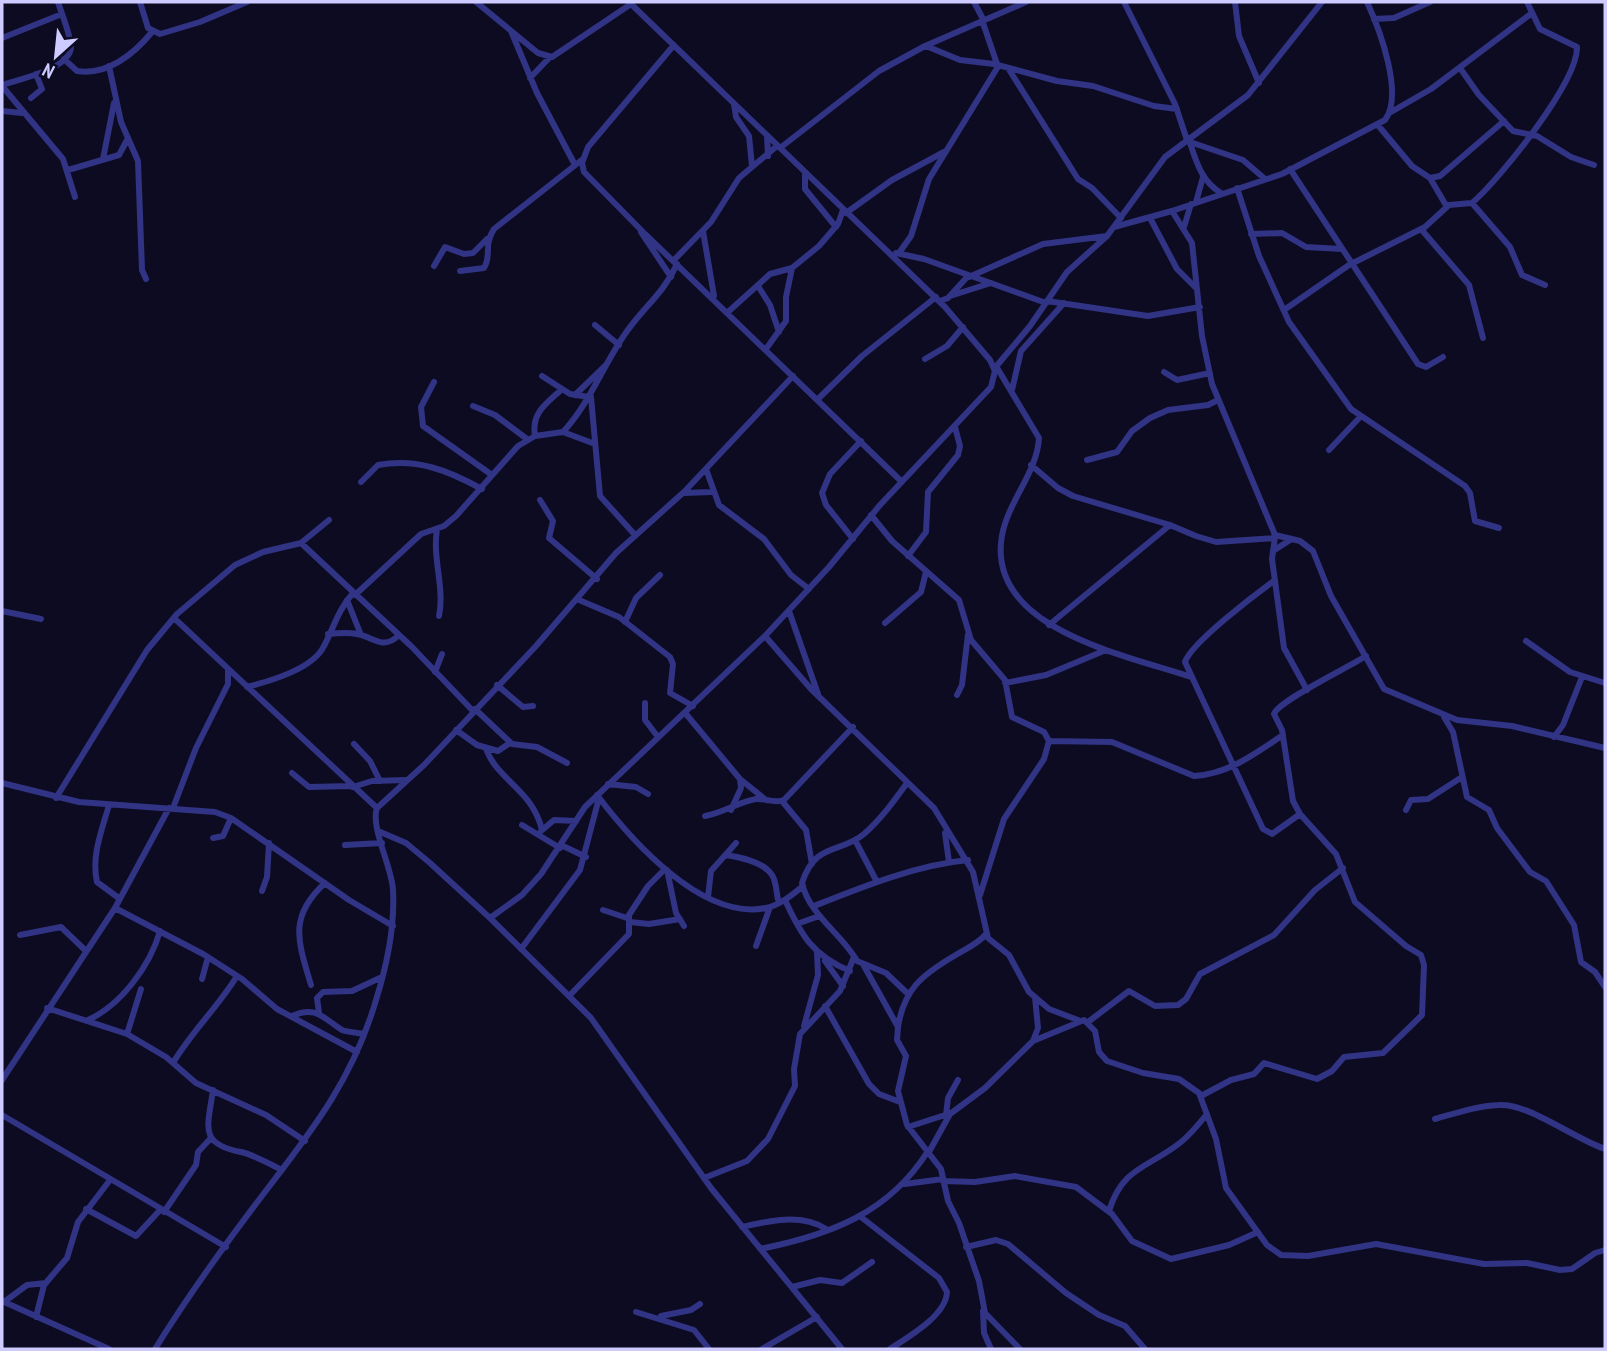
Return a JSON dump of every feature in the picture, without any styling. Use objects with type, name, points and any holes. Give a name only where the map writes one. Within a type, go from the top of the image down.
[{"type":"street","points":[[58,2],[71,46],[64,59],[36,74],[2,85],[64,159],[75,197]]},
{"type":"street","points":[[140,2],[148,28],[152,32]]},
{"type":"street","points":[[224,2],[227,12]]},
{"type":"street","points":[[64,59],[81,72],[109,66],[128,57],[152,32],[169,32],[227,12],[247,2]]},
{"type":"street","points":[[476,2],[538,53],[550,57]]},
{"type":"street","points":[[974,2],[998,65]]},
{"type":"street","points":[[247,687],[267,682],[312,660],[324,648],[328,634],[347,600],[413,540],[456,516],[527,439],[563,432],[590,396],[619,345],[671,277],[676,262],[703,231],[739,178],[752,166],[879,71],[925,46],[1026,2]]},
{"type":"street","points":[[1125,2],[1177,109],[1203,177],[1221,193]]},
{"type":"street","points":[[1235,2],[1239,36],[1259,83]]},
{"type":"street","points":[[490,918],[522,895],[541,874],[576,821],[608,784],[685,714],[809,589],[901,481],[991,387],[995,368],[1067,272],[1107,236],[1164,157],[1236,107],[1259,83],[1322,2]]},
{"type":"street","points":[[1367,2],[1374,19],[1394,98],[1391,112]]},
{"type":"street","points":[[1374,19],[1394,18],[1430,2]]},
{"type":"street","points":[[1284,310],[1352,264],[1421,229],[1447,206],[1472,203],[1533,135],[1577,53],[1573,43],[1555,38],[1540,29],[1527,2]]},
{"type":"street","points":[[530,78],[550,57],[630,3],[938,299],[1012,390],[1038,432],[1038,446],[1011,507],[1001,543],[1012,586],[1030,609],[1049,625],[1106,650],[1191,677]]},
{"type":"street","points":[[1114,227],[1172,211],[1290,169],[1377,124],[1391,112],[1460,68],[1532,13]]},
{"type":"street","points":[[2,38],[62,14]]},
{"type":"street","points":[[510,29],[530,78],[575,165]]},
{"type":"street","points":[[434,266],[445,247],[464,254],[473,253],[505,218],[583,159],[607,121],[674,45]]},
{"type":"street","points":[[925,46],[960,60],[998,65],[1093,86],[1154,106],[1177,109]]},
{"type":"street","points":[[899,253],[911,236],[925,186],[998,65]]},
{"type":"street","points":[[109,66],[115,101],[138,161],[141,265],[146,279]]},
{"type":"street","points":[[1008,68],[1078,180],[1092,188],[1121,218]]},
{"type":"street","points":[[1460,68],[1515,132],[1533,135],[1572,157],[1594,165]]},
{"type":"street","points":[[31,98],[42,89],[36,74]]},
{"type":"street","points":[[1394,98],[1405,105]]},
{"type":"street","points":[[103,159],[115,101]]},
{"type":"street","points":[[734,104],[736,117],[749,136],[752,166]]},
{"type":"street","points":[[2,111],[23,113]]},
{"type":"street","points":[[1430,178],[1440,176],[1504,121]]},
{"type":"street","points":[[1377,124],[1412,166],[1430,178],[1447,206]]},
{"type":"street","points":[[767,136],[768,156]]},
{"type":"street","points":[[68,170],[122,153],[128,139]]},
{"type":"street","points":[[1188,140],[1243,160],[1265,179]]},
{"type":"street","points":[[728,312],[770,274],[792,268],[820,246],[836,227],[844,211],[892,180],[944,152]]},
{"type":"street","points":[[583,159],[584,172],[640,230],[714,298],[901,481]]},
{"type":"street","points":[[1290,169],[1418,364],[1426,367],[1443,357]]},
{"type":"street","points":[[805,172],[805,189],[836,227]]},
{"type":"street","points":[[1184,227],[1203,177]]},
{"type":"street","points":[[1209,184],[1212,196]]},
{"type":"street","points":[[1237,188],[1251,234],[1284,310],[1312,357],[1350,409],[1465,486],[1470,493],[1475,521],[1499,528]]},
{"type":"street","points":[[1472,203],[1510,247],[1522,275],[1545,285]]},
{"type":"street","points":[[1172,211],[1192,243],[1210,373],[1218,400],[1275,536],[1272,551],[1285,653],[1307,690]]},
{"type":"street","points":[[1150,218],[1177,269],[1198,290]]},
{"type":"street","points":[[1421,229],[1466,278],[1483,338]]},
{"type":"street","points":[[640,230],[671,277]]},
{"type":"street","points":[[703,231],[714,298]]},
{"type":"street","points":[[1251,234],[1282,233],[1306,247],[1342,249]]},
{"type":"street","points":[[950,296],[968,276],[1043,244],[1107,236]]},
{"type":"street","points":[[460,271],[484,268],[489,238]]},
{"type":"street","points":[[889,251],[924,259],[1046,302],[1148,316],[1200,307]]},
{"type":"street","points":[[766,349],[786,321],[786,297],[792,268]]},
{"type":"street","points":[[818,399],[862,356],[938,299],[991,283]]},
{"type":"street","points":[[758,286],[771,305],[779,332]]},
{"type":"street","points":[[1012,390],[1021,352],[1064,303]]},
{"type":"street","points":[[595,325],[619,345]]},
{"type":"street","points":[[925,359],[947,346],[963,327]]},
{"type":"street","points":[[575,395],[607,365]]},
{"type":"street","points":[[1164,372],[1177,380],[1210,373]]},
{"type":"street","points":[[542,376],[561,390],[590,396]]},
{"type":"street","points":[[377,808],[456,730],[579,600],[635,535],[682,494],[793,376]]},
{"type":"street","points":[[434,382],[421,407],[423,426],[492,475]]},
{"type":"street","points":[[535,436],[534,421],[539,410],[561,390]]},
{"type":"street","points":[[590,396],[600,496],[635,535]]},
{"type":"street","points":[[1087,460],[1117,452],[1132,431],[1150,418],[1168,410],[1208,405],[1218,400]]},
{"type":"street","points":[[473,406],[495,415],[527,439]]},
{"type":"street","points":[[1329,450],[1361,416]]},
{"type":"street","points":[[908,556],[926,532],[928,492],[958,455],[960,446],[955,427]]},
{"type":"street","points":[[563,432],[595,444]]},
{"type":"street","points":[[853,539],[826,505],[822,493],[830,474],[861,441]]},
{"type":"street","points":[[362,482],[378,465],[414,462],[435,466],[482,489]]},
{"type":"street","points":[[1031,465],[1058,488],[1073,496],[1216,542],[1275,536],[1300,541],[1313,551],[1331,596],[1384,689],[1443,716],[1512,726],[1605,748]]},
{"type":"street","points":[[706,469],[712,492],[725,511],[750,526],[791,575],[809,589]]},
{"type":"street","points":[[682,494],[712,492]]},
{"type":"street","points":[[540,500],[553,521],[549,538],[597,579]]},
{"type":"street","points":[[872,515],[908,556],[959,600],[968,632],[1006,683],[1012,717],[1044,732],[1049,741],[1044,759],[999,830],[979,897]]},
{"type":"street","points":[[56,798],[147,650],[174,618],[235,565],[263,552],[302,543],[329,520]]},
{"type":"street","points":[[1049,625],[1170,525]]},
{"type":"street","points":[[437,529],[436,554],[442,599],[439,616]]},
{"type":"street","points":[[1272,551],[1290,540]]},
{"type":"street","points":[[302,543],[510,743],[537,747],[567,763]]},
{"type":"street","points":[[885,623],[921,592],[926,572]]},
{"type":"street","points":[[625,622],[636,598],[660,575]]},
{"type":"street","points":[[1275,579],[1240,606],[1191,652],[1185,662],[1234,765],[1251,810],[1267,833],[1272,834],[1300,814]]},
{"type":"street","points":[[347,600],[361,635]]},
{"type":"street","points":[[579,600],[605,609],[670,657],[673,664],[668,688],[670,693],[693,706]]},
{"type":"street","points":[[2,611],[41,619]]},
{"type":"street","points":[[789,611],[819,695]]},
{"type":"street","points":[[155,1349],[337,1095],[364,1034],[382,977],[393,926],[393,888],[378,831],[377,808],[174,618]]},
{"type":"street","points":[[957,695],[962,685],[968,632]]},
{"type":"street","points":[[328,634],[361,635],[381,643],[390,643],[399,635]]},
{"type":"street","points":[[765,636],[819,695],[934,808],[944,828],[968,860],[986,934],[1009,956],[1021,981],[1035,997],[1049,1009],[1088,1022],[1095,1031],[1103,1058],[1133,1070],[1179,1079],[1201,1096],[1226,1188],[1267,1245],[1283,1256],[1308,1256],[1376,1244],[1484,1264],[1527,1263],[1560,1270],[1572,1269],[1595,1253],[1605,1250]]},
{"type":"street","points":[[1526,641],[1582,677],[1605,683]]},
{"type":"street","points":[[1006,683],[1046,675],[1106,650]]},
{"type":"street","points":[[435,672],[442,654]]},
{"type":"street","points":[[1201,1096],[1231,1080],[1254,1074],[1264,1063],[1317,1079],[1332,1071],[1344,1057],[1383,1053],[1421,1017],[1424,1007],[1421,955],[1406,946],[1355,902],[1343,868],[1332,848],[1300,814],[1293,801],[1283,734],[1274,714],[1276,709],[1366,656]]},
{"type":"street","points":[[2,1080],[115,908],[171,808],[228,684],[228,671]]},
{"type":"street","points":[[1554,737],[1561,730],[1582,677]]},
{"type":"street","points":[[497,685],[523,706],[533,706]]},
{"type":"street","points":[[645,704],[645,720],[658,737]]},
{"type":"street","points":[[685,714],[740,779],[766,800]]},
{"type":"street","points":[[1443,716],[1454,732],[1467,797],[1489,810],[1497,828],[1530,872],[1541,875],[1550,887],[1574,925],[1581,962],[1595,972],[1605,987]]},
{"type":"street","points":[[782,801],[853,727]]},
{"type":"street","points":[[456,730],[486,749],[498,751],[510,743]]},
{"type":"street","points":[[1049,741],[1112,742],[1194,776],[1206,775],[1234,765],[1283,734]]},
{"type":"street","points":[[354,744],[370,761],[380,781]]},
{"type":"street","points":[[486,749],[495,767],[510,778],[529,801],[541,831]]},
{"type":"street","points":[[292,773],[309,787],[353,786],[407,780]]},
{"type":"street","points":[[1406,810],[1411,800],[1428,799],[1462,777]]},
{"type":"street","points":[[731,810],[741,788],[740,779]]},
{"type":"street","points":[[2,783],[56,798],[109,805],[215,811],[231,818],[393,926]]},
{"type":"street","points":[[804,1028],[843,986],[854,957],[852,949],[819,916],[803,886],[803,879],[812,864],[830,848],[855,840],[878,821],[907,783]]},
{"type":"street","points":[[608,784],[636,787],[648,794]]},
{"type":"street","points":[[522,949],[562,899],[586,857],[598,797]]},
{"type":"street","points":[[598,797],[635,841],[666,869],[708,897],[747,909],[770,907],[782,902],[803,886]]},
{"type":"street","points":[[705,816],[731,810],[749,801],[782,801],[806,830],[812,864]]},
{"type":"street","points":[[109,805],[95,855],[95,872],[97,882],[120,899]]},
{"type":"street","points":[[213,838],[223,836],[231,818]]},
{"type":"street","points":[[541,831],[554,820],[576,821]]},
{"type":"street","points":[[522,825],[541,831],[561,846],[586,857]]},
{"type":"street","points":[[944,828],[948,862]]},
{"type":"street","points":[[378,831],[405,843],[490,918],[591,1018],[704,1178],[842,1349]]},
{"type":"street","points":[[855,840],[877,882]]},
{"type":"street","points":[[345,845],[382,843]]},
{"type":"street","points":[[708,897],[711,871],[736,843]]},
{"type":"street","points":[[261,891],[267,877],[269,844]]},
{"type":"street","points":[[724,855],[748,859],[767,870],[775,880],[782,902],[843,986]]},
{"type":"street","points":[[814,906],[877,882],[948,862],[968,860]]},
{"type":"street","points":[[1088,1022],[1129,991],[1155,1006],[1175,1006],[1183,1002],[1200,974],[1274,935],[1315,890],[1343,868]]},
{"type":"street","points":[[570,995],[629,934],[629,919],[655,877],[666,869]]},
{"type":"street","points":[[666,869],[684,926]]},
{"type":"street","points":[[311,985],[300,947],[299,923],[303,906],[325,883]]},
{"type":"street","points":[[756,946],[770,907]]},
{"type":"street","points":[[115,908],[208,957],[237,976],[277,1009],[358,1052]]},
{"type":"street","points":[[603,910],[623,919],[649,924],[680,919]]},
{"type":"street","points":[[797,924],[819,916]]},
{"type":"street","points":[[20,935],[61,927],[86,951]]},
{"type":"street","points":[[88,1020],[103,1013],[144,967],[153,953],[160,931]]},
{"type":"street","points":[[986,934],[976,944],[932,971],[907,993],[897,1040],[906,1056],[898,1085],[900,1102],[908,1127],[937,1163],[979,1281],[984,1333],[991,1349]]},
{"type":"street","points":[[704,1178],[747,1161],[768,1139],[793,1091],[795,1057],[818,975],[817,951]]},
{"type":"street","points":[[202,979],[208,957]]},
{"type":"street","points":[[854,957],[864,966],[898,1027]]},
{"type":"street","points":[[825,961],[850,971]]},
{"type":"street","points":[[864,966],[886,973],[907,993]]},
{"type":"street","points":[[173,1063],[188,1036],[217,1004],[237,976]]},
{"type":"street","points":[[319,1013],[317,998],[323,992],[352,991],[382,977]]},
{"type":"street","points":[[127,1034],[141,989]]},
{"type":"street","points":[[1033,1041],[1038,1028],[1035,997]]},
{"type":"street","points":[[825,1006],[869,1084],[878,1094],[900,1102]]},
{"type":"street","points":[[47,1008],[127,1034],[173,1063],[196,1083],[266,1115],[305,1141]]},
{"type":"street","points":[[292,1016],[304,1011],[319,1013],[343,1030],[364,1034]]},
{"type":"street","points":[[908,1127],[948,1114],[985,1088],[1033,1041],[1078,1020]]},
{"type":"street","points":[[760,1250],[808,1239],[826,1229],[861,1217],[905,1184],[928,1151],[948,1114],[948,1098],[958,1080]]},
{"type":"street","points":[[213,1090],[208,1131],[210,1139],[225,1150],[241,1152],[282,1170]]},
{"type":"street","points":[[1435,1119],[1473,1108],[1514,1106],[1527,1110],[1582,1141],[1605,1149]]},
{"type":"street","points":[[1109,1211],[1115,1191],[1129,1175],[1181,1142],[1207,1114]]},
{"type":"street","points":[[2,1115],[226,1247]]},
{"type":"street","points":[[86,1209],[136,1236],[162,1211],[196,1165],[198,1152],[210,1139]]},
{"type":"street","points":[[905,1184],[943,1180],[975,1182],[990,1178],[1023,1177],[1076,1187],[1109,1211],[1132,1241],[1171,1259],[1228,1245],[1258,1232]]},
{"type":"street","points":[[36,1317],[46,1283],[63,1266],[78,1222],[110,1180]]},
{"type":"street","points":[[861,1217],[888,1241],[903,1248],[939,1278],[947,1292],[944,1304],[931,1318],[890,1349]]},
{"type":"street","points":[[742,1227],[796,1220],[810,1221],[826,1229]]},
{"type":"street","points":[[966,1247],[996,1241],[1008,1244],[1066,1293],[1099,1315],[1125,1325],[1145,1349]]},
{"type":"street","points":[[792,1287],[820,1280],[842,1283],[872,1262]]},
{"type":"street","points":[[46,1283],[27,1285],[3,1301],[109,1349]]},
{"type":"street","points":[[659,1317],[691,1310],[700,1304]]},
{"type":"street","points":[[982,1308],[989,1319],[1020,1349]]},
{"type":"street","points":[[636,1312],[694,1330],[709,1349]]},
{"type":"street","points":[[762,1349],[817,1317]]}]
